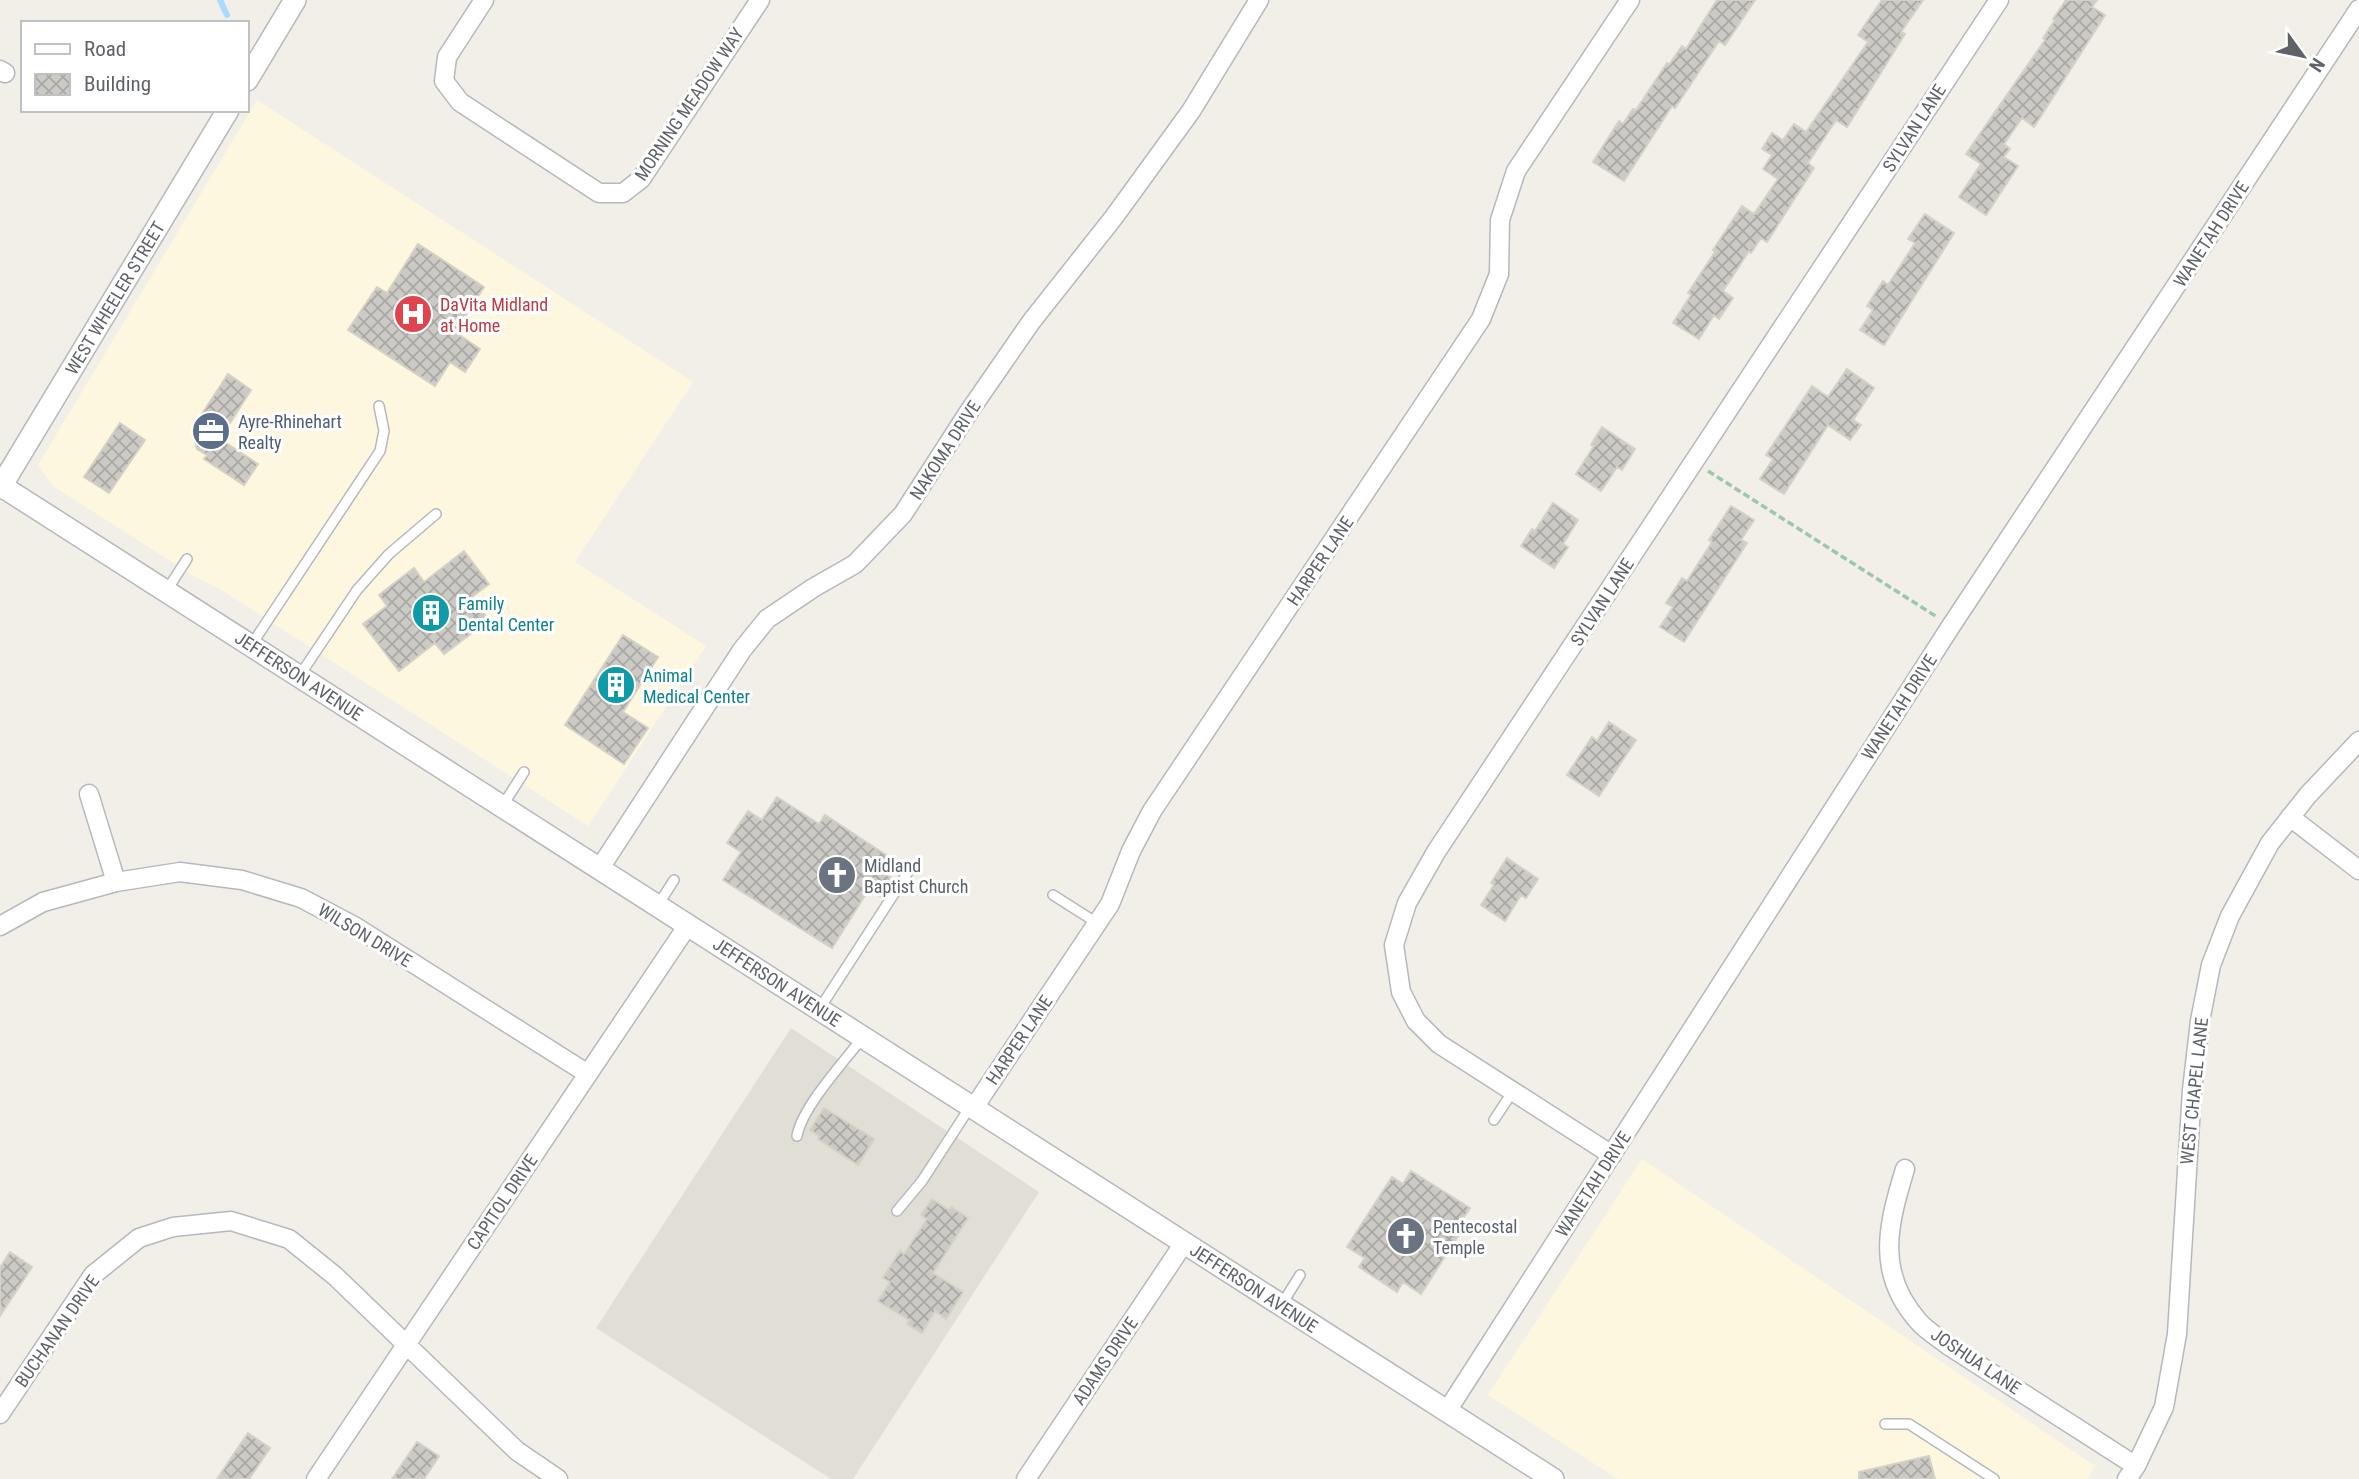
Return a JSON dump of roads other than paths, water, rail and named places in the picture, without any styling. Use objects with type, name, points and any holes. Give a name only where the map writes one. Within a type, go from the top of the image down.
[{"type":"street","points":[[248,78],[295,0]]},
{"type":"street","name":"MORNING MEADOW WAY","points":[[484,0],[447,57],[444,81],[460,102],[599,193],[623,193],[641,179],[760,0]]},
{"type":"street","name":"NAKOMA DRIVE","points":[[600,868],[743,650],[767,619],[813,587],[855,564],[903,514],[1031,322],[1114,217],[1191,111],[1259,0]]},
{"type":"street","name":"HARPER LANE","points":[[972,1108],[1110,904],[1131,851],[1152,811],[1481,319],[1499,274],[1500,220],[1516,171],[1630,0]]},
{"type":"street","name":"SYLVAN LANE","points":[[1612,1155],[1439,1044],[1416,1021],[1401,992],[1394,945],[1407,903],[1436,852],[1999,0]]},
{"type":"street","name":"WANETAH DRIVE","points":[[1447,1411],[1951,626],[2359,9]]},
{"type":"street","name":"WEST WHEELER STREET","points":[[0,487],[227,112]]},
{"type":"street","name":"JEFFERSON AVENUE","points":[[0,487],[1553,1479]]},
{"type":"street","name":"WEST CHAPEL LANE","points":[[2131,1472],[2164,1407],[2176,1334],[2192,1090],[2200,1021],[2211,965],[2230,916],[2270,843],[2345,753],[2359,741]]},
{"type":"street","points":[[89,794],[116,883]]},
{"type":"street","points":[[2290,817],[2359,870]]},
{"type":"street","name":"WILSON DRIVE","points":[[0,926],[43,902],[116,883],[180,872],[242,880],[301,898],[356,927],[588,1074]]},
{"type":"street","name":"CAPITOL DRIVE","points":[[316,1479],[688,925]]},
{"type":"street","name":"JOSHUA LANE","points":[[1905,1168],[1890,1219],[1888,1250],[1892,1276],[1904,1302],[1920,1324],[2131,1472]]},
{"type":"street","name":"BUCHANAN DRIVE","points":[[0,1414],[93,1275],[139,1238],[173,1227],[231,1221],[289,1239],[335,1276],[517,1451],[558,1479]]},
{"type":"street","name":"ADAMS DRIVE","points":[[1026,1479],[1184,1243]]},
{"type":"lane","points":[[251,646],[380,451],[384,431],[379,406]]},
{"type":"lane","points":[[299,676],[357,590],[389,554],[436,514]]},
{"type":"lane","points":[[166,591],[187,559]]},
{"type":"lane","points":[[502,806],[524,772]]},
{"type":"lane","points":[[820,1010],[910,874]]},
{"type":"lane","points":[[658,905],[674,880]]},
{"type":"lane","points":[[1053,895],[1097,923]]},
{"type":"lane","points":[[797,1136],[799,1125],[812,1103],[863,1038]]},
{"type":"lane","points":[[1494,1120],[1513,1091]]},
{"type":"lane","points":[[897,1210],[922,1181],[972,1108]]},
{"type":"lane","points":[[1281,1305],[1300,1276]]},
{"type":"lane","points":[[1885,1424],[1909,1423],[1994,1479]]},
{"type":"waterway","points":[[220,0],[227,15]]},
{"type":"place","name":"DaVita Midland at Home","points":[[413,314]]},
{"type":"place","name":"Ayre-Rhinehart Realty","points":[[211,431]]},
{"type":"place","name":"Family Dental Center","points":[[431,613]]},
{"type":"place","name":"Animal Medical Center","points":[[616,685]]},
{"type":"place","name":"Midland Baptist Church","points":[[837,875]]},
{"type":"place","name":"Pentecostal Temple","points":[[1406,1236]]}]
